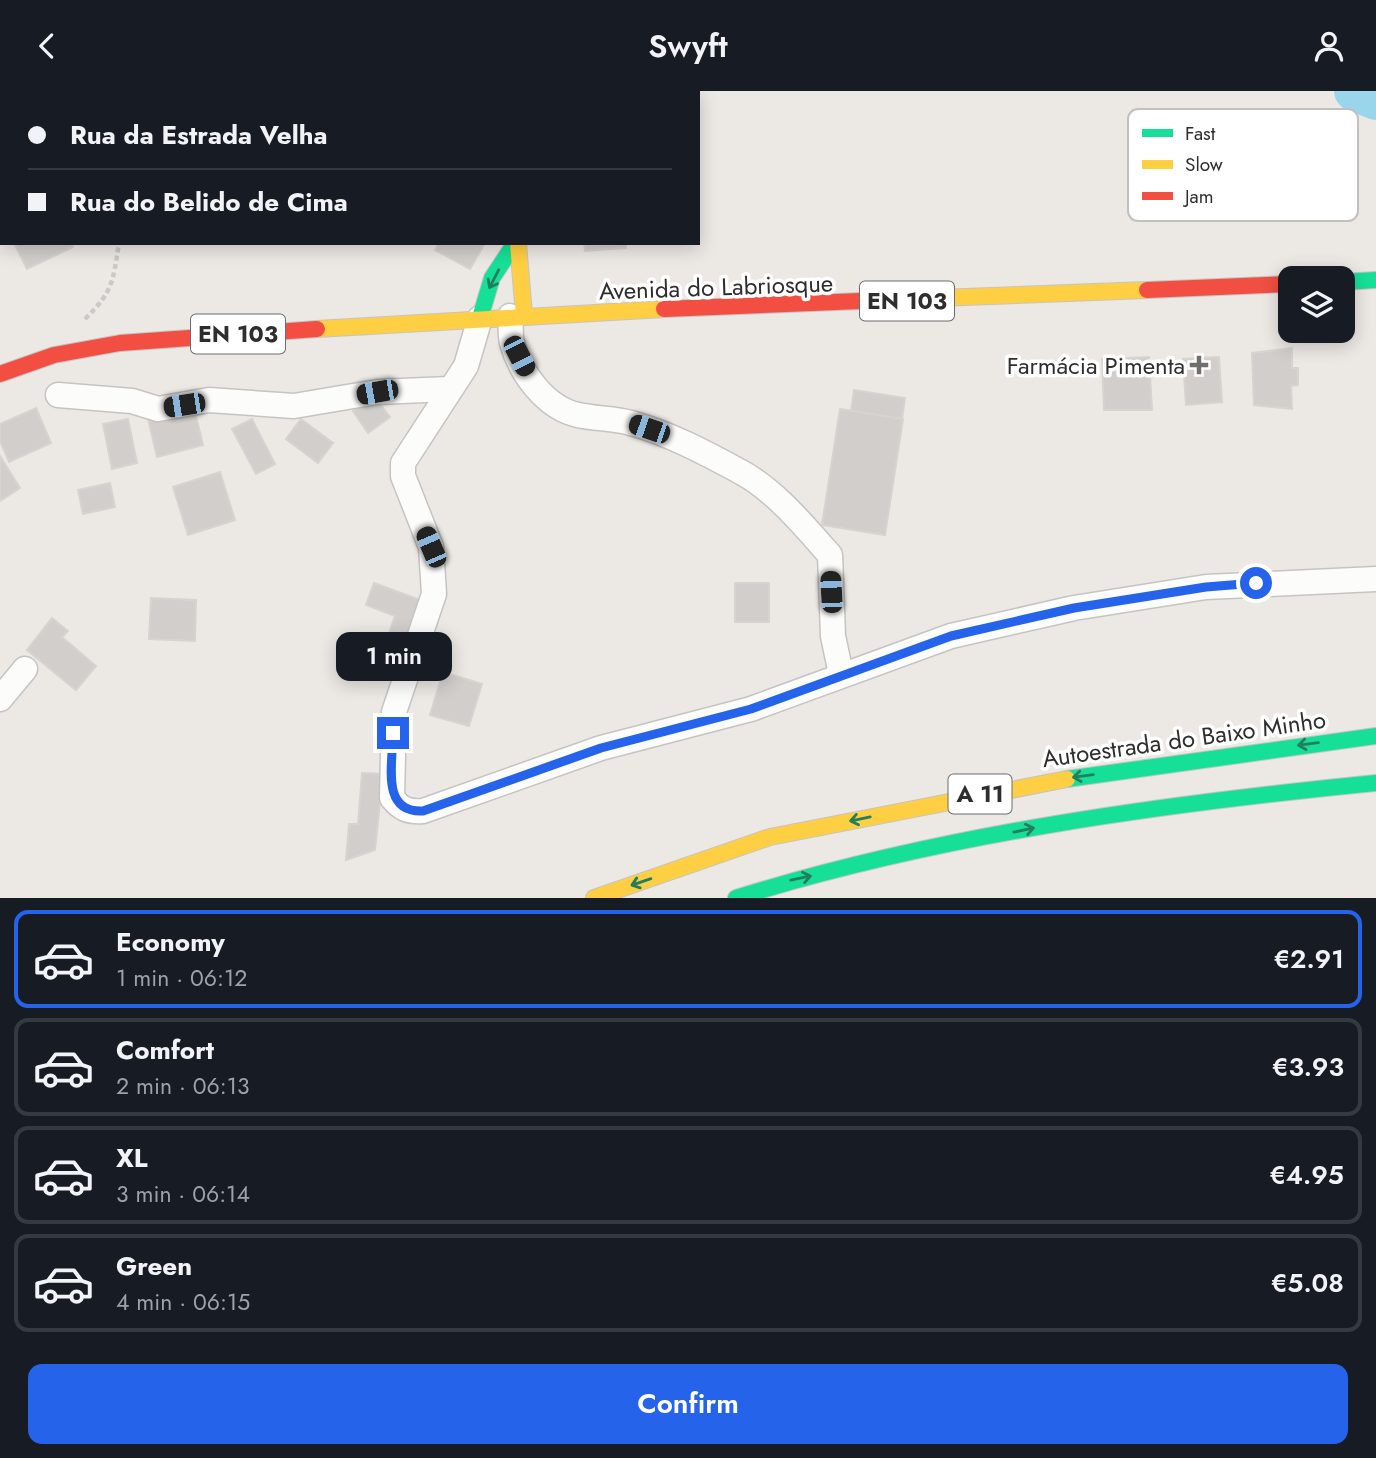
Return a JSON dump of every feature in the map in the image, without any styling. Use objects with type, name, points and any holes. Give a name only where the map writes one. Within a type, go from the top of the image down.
[{"type":"main road","points":[[480,318],[492,278],[516,245]]},
{"type":"main road","points":[[517,245],[517,316]]},
{"type":"main road","points":[[1355,281],[1376,280]]},
{"type":"main road","name":"Avenida do Labriosque","points":[[480,318],[1278,284]]},
{"type":"main road","name":"EN 103","points":[[0,374],[54,355],[120,343],[480,318]]},
{"type":"main road","name":"Autoestrada do Baixo Minho","points":[[594,898],[770,837],[1069,778],[1376,736]]},
{"type":"main road","name":"A 11","points":[[736,898],[785,882],[1031,828],[1242,796],[1376,783]]},
{"type":"street","points":[[517,316],[512,342],[541,394],[555,405],[576,415],[629,422],[649,429],[741,471],[766,489],[821,545],[830,555],[833,636],[841,674]]},
{"type":"street","points":[[480,318],[466,366],[403,463],[403,476],[431,547],[434,594],[394,712],[392,797],[399,807],[410,812],[423,811],[601,748],[751,709],[951,636],[1074,608],[1206,587],[1376,579]]},
{"type":"street","points":[[58,394],[132,401],[158,409],[209,400],[294,406],[377,392],[450,389]]},
{"type":"street","points":[[0,699],[25,669]]},
{"type":"path","points":[[80,323],[106,299],[114,277],[119,245]]},
{"type":"building","points":[[15,245],[72,245],[73,247],[27,269]]},
{"type":"building","points":[[438,245],[484,245],[470,269],[435,250]]},
{"type":"building","points":[[584,245],[626,245],[626,248],[585,251]]},
{"type":"building","points":[[1292,348],[1292,368],[1298,368],[1298,385],[1291,386],[1292,409],[1254,405],[1252,353]]},
{"type":"building","points":[[1149,357],[1152,410],[1104,410],[1102,359]]},
{"type":"building","points":[[1219,357],[1222,402],[1186,405],[1183,359]]},
{"type":"building","points":[[854,390],[905,398],[902,419],[851,411]]},
{"type":"building","points":[[374,396],[390,417],[368,433],[353,411]]},
{"type":"building","points":[[36,408],[51,443],[9,462],[0,441],[0,424]]},
{"type":"building","points":[[194,408],[203,445],[157,457],[148,419]]},
{"type":"building","points":[[840,409],[903,419],[885,535],[822,525]]},
{"type":"building","points":[[128,419],[137,463],[112,469],[103,424]]},
{"type":"building","points":[[252,419],[275,464],[256,474],[232,429]]},
{"type":"building","points":[[301,419],[333,443],[318,463],[286,439]]},
{"type":"building","points":[[0,456],[20,488],[0,501]]},
{"type":"building","points":[[220,472],[235,520],[188,535],[173,487]]},
{"type":"building","points":[[110,483],[115,507],[83,514],[78,490]]},
{"type":"building","points":[[374,583],[426,602],[406,657],[369,644],[373,634],[387,639],[395,616],[366,605]]},
{"type":"building","points":[[735,583],[769,583],[769,622],[735,622]]},
{"type":"building","points":[[151,598],[196,600],[195,641],[149,639]]},
{"type":"building","points":[[52,618],[68,631],[62,637],[96,666],[76,690],[27,650]]},
{"type":"building","points":[[443,672],[482,684],[469,726],[430,715]]},
{"type":"building","points":[[362,773],[383,774],[375,850],[346,860],[349,824],[358,824]]},
{"type":"waterway","points":[[1354,91],[1376,100]]},
{"type":"traffic: fast","points":[[480,318],[492,278],[514,245]]},
{"type":"traffic: fast","points":[[1355,281],[1376,280]]},
{"type":"traffic: fast","points":[[1067,779],[1376,736]]},
{"type":"traffic: fast","points":[[736,898],[893,856],[1053,824],[1215,801],[1376,783]]},
{"type":"traffic: slow","points":[[518,245],[524,315]]},
{"type":"traffic: slow","points":[[885,300],[1147,290]]},
{"type":"traffic: slow","points":[[317,329],[664,309]]},
{"type":"traffic: slow","points":[[594,898],[770,837],[1067,779]]},
{"type":"traffic: jam","points":[[1147,290],[1278,285]]},
{"type":"traffic: jam","points":[[664,309],[885,300]]},
{"type":"traffic: jam","points":[[0,374],[54,355],[120,343],[317,329]]},
{"type":"place","name":"Farmácia Pimenta","points":[[1199,365]]},
{"type":"route","points":[[393,733],[392,797],[399,807],[410,812],[423,811],[601,748],[751,709],[951,636],[1074,608],[1206,587],[1256,583]]}]
